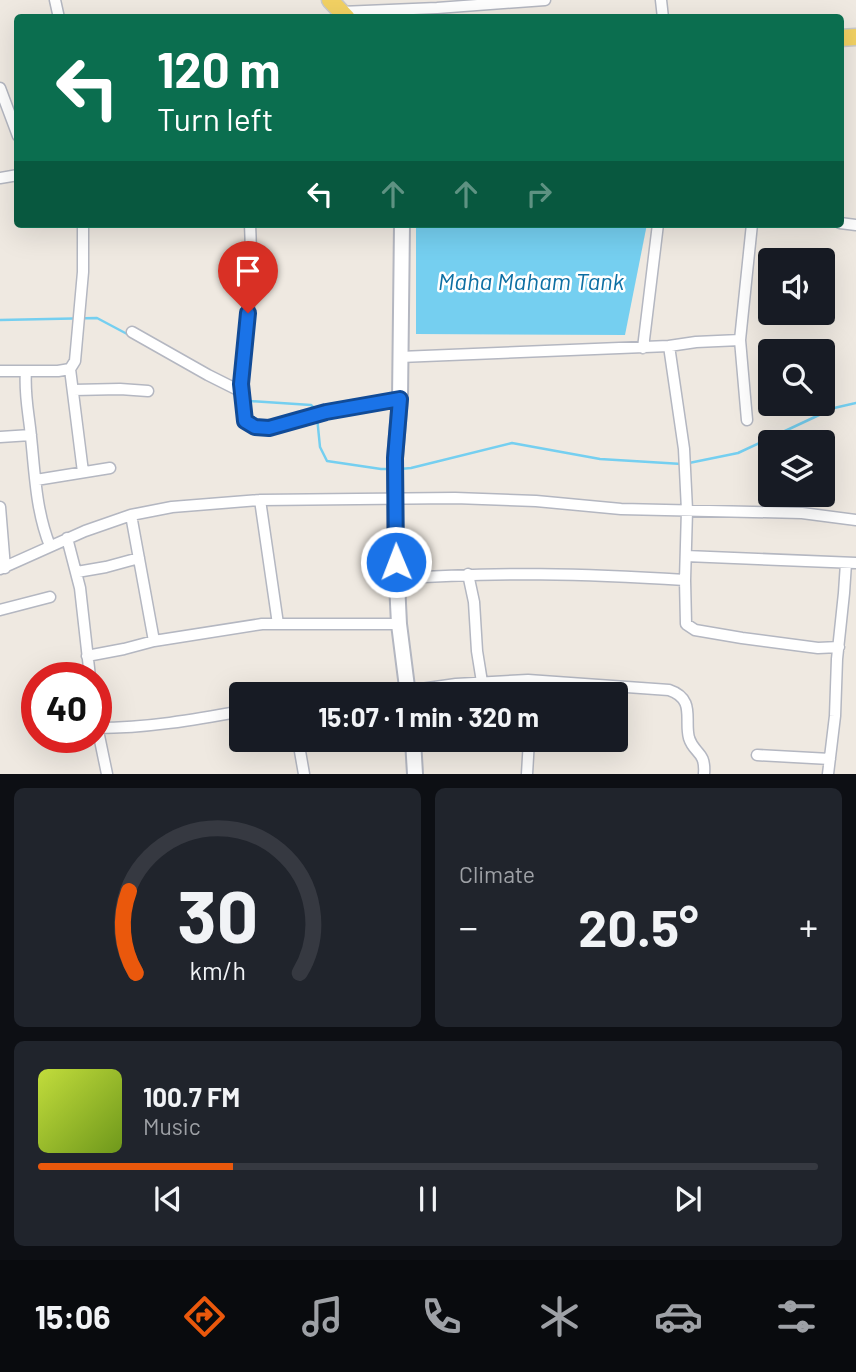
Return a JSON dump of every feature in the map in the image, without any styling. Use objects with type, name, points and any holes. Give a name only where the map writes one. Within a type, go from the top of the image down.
[{"type":"street","points":[[339,10],[437,8],[545,0]]},
{"type":"street","points":[[0,88],[14,125]]},
{"type":"street","points":[[83,228],[79,328],[75,361],[70,369],[83,472]]},
{"type":"street","points":[[250,228],[252,256],[241,388],[245,421],[255,427],[269,428],[326,412],[400,399]]},
{"type":"street","points":[[401,228],[400,399],[395,458],[396,579],[407,682]]},
{"type":"street","points":[[643,348],[658,228]]},
{"type":"street","points":[[747,420],[740,340],[752,228]]},
{"type":"street","points":[[132,332],[208,375],[241,388]]},
{"type":"street","points":[[400,357],[643,348],[740,340]]},
{"type":"street","points":[[669,346],[684,449],[687,510],[686,624],[695,630],[742,638],[818,648],[839,647]]},
{"type":"street","points":[[0,371],[70,369]]},
{"type":"street","points":[[26,371],[26,407],[41,524],[50,546]]},
{"type":"street","points":[[73,390],[148,391]]},
{"type":"street","points":[[0,437],[31,435]]},
{"type":"street","points":[[36,480],[110,468]]},
{"type":"street","points":[[0,507],[3,568],[67,538],[131,515],[172,507],[260,500],[536,500],[621,509],[802,513],[856,520]]},
{"type":"street","points":[[260,500],[278,624]]},
{"type":"street","points":[[131,515],[154,641]]},
{"type":"street","points":[[67,538],[77,572],[88,662]]},
{"type":"street","points":[[686,556],[851,563],[836,659],[835,716],[828,774]]},
{"type":"street","points":[[77,572],[139,558]]},
{"type":"street","points":[[396,579],[468,574],[562,574],[685,580]]},
{"type":"street","points":[[468,574],[474,603],[482,682],[528,680],[630,686],[677,692],[684,701],[688,715],[688,736],[692,746],[703,759],[704,774]]},
{"type":"street","points":[[0,610],[50,597]]},
{"type":"street","points":[[87,656],[154,641],[242,627],[278,624],[399,624]]},
{"type":"street","points":[[112,728],[180,722],[229,713]]},
{"type":"street","points":[[300,752],[304,774]]},
{"type":"street","points":[[414,752],[415,774]]},
{"type":"street","points":[[527,774],[528,752]]},
{"type":"street","points":[[104,753],[107,774]]},
{"type":"street","points":[[757,755],[830,759]]},
{"type":"water","name":"Maha Maham Tank","points":[[416,228],[646,228],[625,335],[416,334]]},
{"type":"waterway","points":[[0,320],[97,318],[129,335]]},
{"type":"waterway","points":[[245,399],[311,405],[316,410]]},
{"type":"waterway","points":[[689,463],[738,453],[834,408],[856,403]]},
{"type":"waterway","points":[[317,417],[320,447],[327,461],[389,469]]},
{"type":"waterway","points":[[400,469],[512,443],[600,459],[682,464]]},
{"type":"route","points":[[248,313],[241,384],[245,421],[255,427],[269,428],[326,412],[400,399],[395,458],[396,562]]}]
